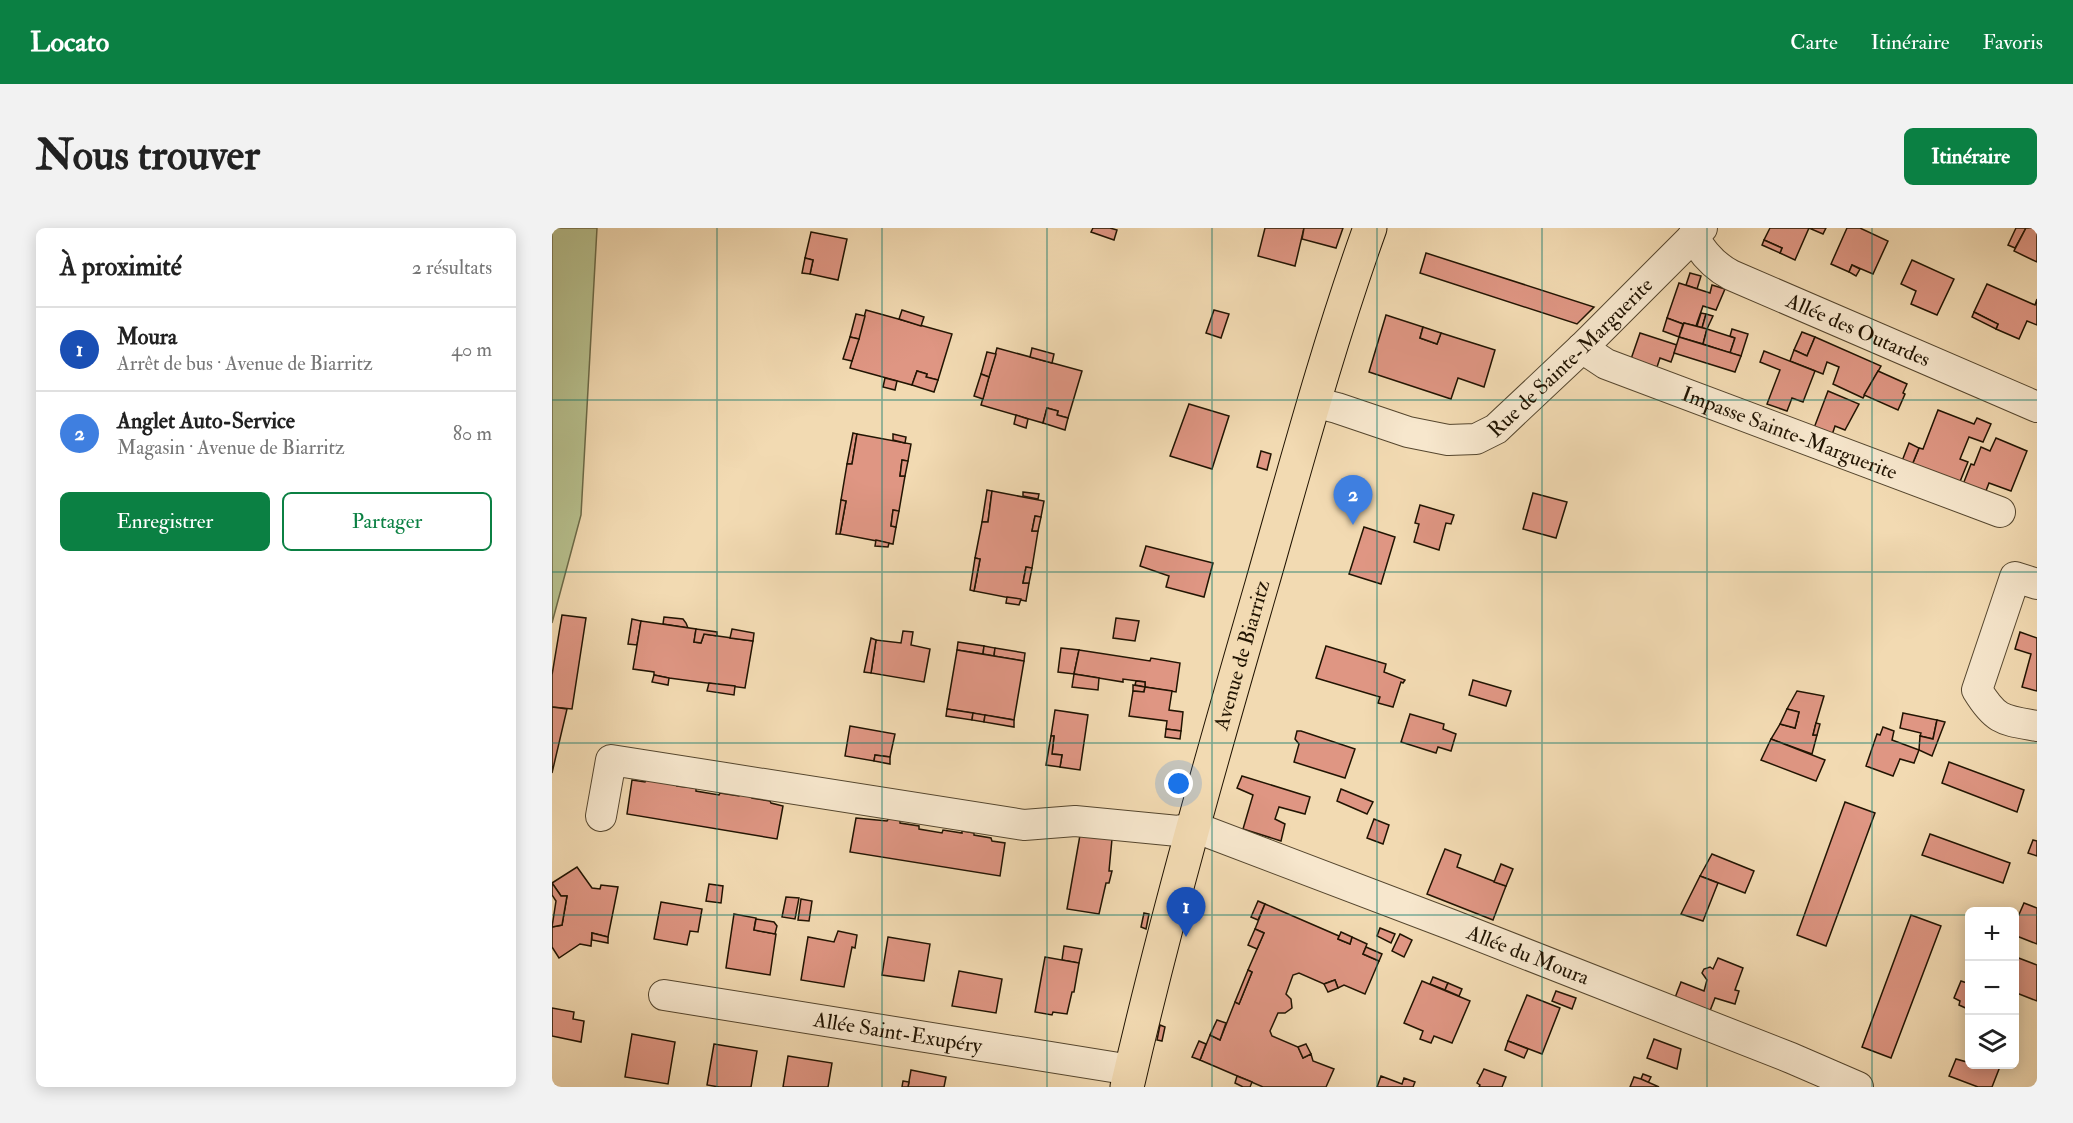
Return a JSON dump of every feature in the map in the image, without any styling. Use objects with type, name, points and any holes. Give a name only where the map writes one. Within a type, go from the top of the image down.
[{"type":"main road","name":"Avenue de Biarritz","points":[[1129,1079],[1194,827],[1313,402],[1370,228]]},
{"type":"street","name":"Rue de Sainte-Marguerite","points":[[1313,402],[1408,432],[1448,440],[1476,440],[1496,429],[1582,348],[1697,232]]},
{"type":"street","name":"Allée des Outardes","points":[[1697,232],[1701,250],[1717,267],[1731,275],[2037,407]]},
{"type":"street","name":"Impasse Sainte-Marguerite","points":[[1582,348],[1606,364],[2000,512]]},
{"type":"street","points":[[2037,584],[2015,577],[1977,690],[1986,706],[2002,720],[2037,726]]},
{"type":"street","points":[[602,816],[611,760],[1024,825],[1076,821],[1178,831],[1194,827]]},
{"type":"street","name":"Allée du Moura","points":[[1194,827],[1452,924],[1791,1058],[1858,1087]]},
{"type":"street","name":"Allée Saint-Exupéry","points":[[664,995],[1129,1079]]},
{"type":"green space","points":[[552,228],[597,228],[581,515],[552,623]]},
{"type":"building","points":[[1093,228],[1117,230],[1114,240],[1091,232]]},
{"type":"building","points":[[1265,228],[1304,228],[1295,266],[1258,256]]},
{"type":"building","points":[[1304,228],[1343,228],[1336,248],[1302,239]]},
{"type":"building","points":[[1770,228],[1809,228],[1795,260],[1780,253],[1782,248],[1764,240]]},
{"type":"building","points":[[1809,228],[1826,228],[1823,234]]},
{"type":"building","points":[[1847,228],[1860,228],[1888,241],[1873,274],[1852,265],[1849,272],[1831,264]]},
{"type":"building","points":[[2016,228],[2026,228],[2015,248],[2008,245]]},
{"type":"building","points":[[2026,228],[2037,228],[2037,262],[2014,251]]},
{"type":"building","points":[[811,232],[847,239],[838,280],[810,274],[813,260],[805,258]]},
{"type":"building","points":[[1764,240],[1782,248],[1780,253],[1762,245]]},
{"type":"building","points":[[1426,253],[1594,307],[1577,324],[1420,273]]},
{"type":"building","points":[[805,258],[813,260],[810,274],[802,273]]},
{"type":"building","points":[[1912,260],[1954,279],[1937,315],[1911,304],[1916,291],[1901,284]]},
{"type":"building","points":[[1852,265],[1860,269],[1856,276],[1849,272]]},
{"type":"building","points":[[1690,273],[1701,276],[1697,289],[1686,285]]},
{"type":"building","points":[[1679,283],[1710,293],[1712,285],[1725,289],[1716,310],[1703,306],[1696,326],[1667,318]]},
{"type":"building","points":[[1987,284],[2035,305],[2037,299],[2037,325],[2027,321],[2019,339],[1996,329],[1998,324],[1974,312]]},
{"type":"building","points":[[866,310],[952,334],[938,380],[926,377],[927,374],[917,371],[912,385],[850,368]]},
{"type":"building","points":[[902,310],[924,317],[921,326],[899,319]]},
{"type":"building","points":[[1214,310],[1229,314],[1221,338],[1206,333]]},
{"type":"building","points":[[1974,312],[1998,324],[1996,329],[1972,317]]},
{"type":"building","points":[[1701,313],[1706,314],[1702,328],[1697,326]]},
{"type":"building","points":[[856,314],[865,316],[859,339],[850,337]]},
{"type":"building","points":[[1706,314],[1713,316],[1707,329],[1702,328]]},
{"type":"building","points":[[1386,315],[1423,327],[1420,338],[1437,344],[1441,333],[1495,350],[1484,387],[1458,378],[1451,399],[1369,372]]},
{"type":"building","points":[[1667,318],[1683,324],[1679,337],[1663,331]]},
{"type":"building","points":[[1684,323],[1707,329],[1703,344],[1679,337]]},
{"type":"building","points":[[1423,327],[1441,333],[1437,344],[1420,338]]},
{"type":"building","points":[[1707,329],[1735,338],[1730,353],[1703,344]]},
{"type":"building","points":[[1732,329],[1748,334],[1741,356],[1730,353],[1735,338],[1730,336]]},
{"type":"building","points":[[1802,332],[1815,337],[1807,356],[1794,350]]},
{"type":"building","points":[[1640,333],[1677,345],[1671,362],[1660,358],[1657,367],[1631,359]]},
{"type":"building","points":[[850,337],[859,339],[852,361],[843,359]]},
{"type":"building","points":[[1679,337],[1741,356],[1735,372],[1674,353]]},
{"type":"building","points":[[1815,337],[1881,366],[1863,398],[1833,384],[1839,367],[1827,362],[1823,374],[1790,361],[1794,350],[1807,356]]},
{"type":"building","points":[[997,348],[1082,371],[1068,418],[1057,415],[1058,411],[1047,408],[1043,423],[981,405]]},
{"type":"building","points":[[1032,348],[1054,354],[1052,363],[1030,357]]},
{"type":"building","points":[[1764,351],[1815,371],[1803,402],[1792,398],[1787,411],[1767,404],[1780,370],[1760,362]]},
{"type":"building","points":[[987,352],[996,354],[989,377],[981,374]]},
{"type":"building","points":[[917,371],[927,374],[926,377],[938,380],[934,392],[912,385]]},
{"type":"building","points":[[1878,371],[1907,384],[1898,410],[1864,395]]},
{"type":"building","points":[[981,374],[989,377],[983,399],[974,396]]},
{"type":"building","points":[[885,378],[897,381],[895,390],[883,387]]},
{"type":"building","points":[[1828,391],[1859,404],[1845,430],[1835,426],[1832,435],[1814,428]]},
{"type":"building","points":[[1189,404],[1229,416],[1212,469],[1170,456]]},
{"type":"building","points":[[1047,408],[1058,411],[1057,415],[1068,418],[1065,430],[1043,423]]},
{"type":"building","points":[[1938,410],[1974,424],[1977,418],[1991,424],[1983,442],[1969,437],[1960,459],[1968,462],[1959,484],[1912,465],[1919,448],[1923,449]]},
{"type":"building","points":[[1016,415],[1028,419],[1026,428],[1014,424]]},
{"type":"building","points":[[853,433],[857,434],[852,464],[847,464]]},
{"type":"building","points":[[857,434],[911,444],[908,461],[902,460],[900,476],[905,476],[899,511],[893,510],[891,526],[896,527],[893,544],[840,534],[846,501],[841,500],[847,464],[852,464]]},
{"type":"building","points":[[893,434],[906,437],[905,443],[893,440]]},
{"type":"building","points":[[1996,438],[2027,451],[2011,491],[1989,483],[1984,496],[1962,487],[1981,447],[1990,451]]},
{"type":"building","points":[[1909,443],[1919,448],[1912,465],[1902,461]]},
{"type":"building","points":[[1261,451],[1271,454],[1267,470],[1257,467]]},
{"type":"building","points":[[902,460],[908,461],[905,476],[900,476]]},
{"type":"building","points":[[987,490],[992,491],[988,522],[982,522]]},
{"type":"building","points":[[992,491],[1044,501],[1041,517],[1035,516],[1032,531],[1038,531],[1032,568],[1026,567],[1023,583],[1029,583],[1026,601],[974,591],[980,559],[975,558],[982,522],[988,522]]},
{"type":"building","points":[[1023,492],[1039,494],[1038,499],[1023,496]]},
{"type":"building","points":[[1533,493],[1567,502],[1556,538],[1523,529]]},
{"type":"building","points":[[841,500],[846,501],[840,534],[836,534]]},
{"type":"building","points":[[1420,505],[1454,515],[1451,524],[1446,523],[1439,550],[1414,542],[1419,524],[1415,523]]},
{"type":"building","points":[[893,510],[899,511],[896,527],[891,526]]},
{"type":"building","points":[[1035,516],[1041,517],[1038,531],[1032,531]]},
{"type":"building","points":[[1364,527],[1395,537],[1381,584],[1349,574]]},
{"type":"building","points":[[876,540],[889,543],[888,547],[875,546]]},
{"type":"building","points":[[1146,546],[1213,563],[1204,597],[1166,587],[1169,576],[1140,566]]},
{"type":"building","points":[[975,558],[980,559],[974,591],[970,590]]},
{"type":"building","points":[[1026,567],[1032,568],[1029,583],[1023,583]]},
{"type":"building","points":[[1007,597],[1021,599],[1019,605],[1006,603]]},
{"type":"building","points":[[562,615],[586,618],[572,709],[552,707],[552,675]]},
{"type":"building","points":[[664,617],[683,619],[688,628],[663,624]]},
{"type":"building","points":[[1116,618],[1139,621],[1135,641],[1113,638]]},
{"type":"building","points":[[632,619],[641,621],[637,645],[628,644]]},
{"type":"building","points":[[641,621],[696,629],[694,642],[701,643],[704,634],[753,641],[745,688],[669,678],[654,675],[654,672],[633,669]]},
{"type":"building","points":[[696,629],[717,632],[717,636],[704,634],[701,643],[694,642]]},
{"type":"building","points":[[732,629],[754,633],[753,641],[730,638]]},
{"type":"building","points":[[903,631],[913,632],[911,645],[930,649],[924,682],[871,673],[876,640],[901,643]]},
{"type":"building","points":[[2020,632],[2037,638],[2037,691],[2022,687],[2031,654],[2015,649]]},
{"type":"building","points":[[871,638],[876,640],[871,673],[864,672]]},
{"type":"building","points":[[958,642],[984,646],[983,654],[957,650]]},
{"type":"building","points":[[984,646],[995,648],[994,656],[983,654]]},
{"type":"building","points":[[1326,646],[1386,664],[1384,672],[1405,680],[1401,682],[1393,707],[1378,703],[1380,697],[1316,678]]},
{"type":"building","points":[[995,648],[1025,653],[1024,661],[994,656]]},
{"type":"building","points":[[1061,648],[1079,650],[1074,674],[1058,672]]},
{"type":"building","points":[[957,650],[1024,661],[1014,720],[947,709]]},
{"type":"building","points":[[1079,650],[1150,661],[1151,658],[1180,663],[1176,692],[1145,687],[1145,682],[1123,679],[1123,682],[1074,674]]},
{"type":"building","points":[[1074,674],[1099,678],[1098,690],[1072,687]]},
{"type":"building","points":[[654,675],[669,678],[668,685],[652,682]]},
{"type":"building","points":[[1473,680],[1511,691],[1506,706],[1469,695]]},
{"type":"building","points":[[1136,681],[1145,682],[1145,687],[1135,685]]},
{"type":"building","points":[[709,683],[735,686],[734,695],[707,691]]},
{"type":"building","points":[[1133,685],[1145,687],[1144,692],[1133,691]]},
{"type":"building","points":[[1145,687],[1172,691],[1169,710],[1183,712],[1181,731],[1166,729],[1167,721],[1129,716],[1133,691],[1144,692]]},
{"type":"building","points":[[1797,691],[1824,696],[1813,735],[1817,735],[1812,754],[1771,739],[1780,724],[1795,728],[1799,712],[1787,709]]},
{"type":"building","points":[[552,707],[567,709],[552,773]]},
{"type":"building","points":[[947,709],[973,713],[972,720],[946,716]]},
{"type":"building","points":[[1787,709],[1799,712],[1795,728],[1780,724]]},
{"type":"building","points":[[1055,710],[1088,715],[1080,770],[1060,767],[1062,755],[1052,754],[1054,736],[1051,736]]},
{"type":"building","points":[[973,713],[985,715],[984,722],[972,720]]},
{"type":"building","points":[[1903,713],[1937,720],[1933,739],[1920,736],[1921,733],[1900,728]]},
{"type":"building","points":[[1410,714],[1444,724],[1443,729],[1456,734],[1451,751],[1438,747],[1436,753],[1401,742]]},
{"type":"building","points":[[985,715],[1014,720],[1014,727],[984,722]]},
{"type":"building","points":[[1937,720],[1945,722],[1932,756],[1919,750],[1920,736],[1933,739]]},
{"type":"building","points":[[1816,723],[1820,724],[1817,735],[1813,735]]},
{"type":"building","points":[[850,726],[895,734],[890,757],[875,755],[874,761],[845,756]]},
{"type":"building","points":[[1883,727],[1894,731],[1892,740],[1919,750],[1914,763],[1900,759],[1893,776],[1866,766],[1877,734],[1880,735]]},
{"type":"building","points":[[1166,729],[1181,731],[1180,739],[1165,737]]},
{"type":"building","points":[[1297,731],[1355,749],[1345,778],[1294,762],[1299,744],[1295,739]]},
{"type":"building","points":[[1051,736],[1054,736],[1052,754],[1062,755],[1060,767],[1046,765]]},
{"type":"building","points":[[1771,739],[1825,760],[1816,781],[1761,760]]},
{"type":"building","points":[[875,755],[890,757],[890,764],[874,761]]},
{"type":"building","points":[[1949,762],[2024,790],[2017,812],[1942,783]]},
{"type":"building","points":[[1242,776],[1310,797],[1305,814],[1279,807],[1275,819],[1285,824],[1281,841],[1243,829],[1253,795],[1237,788]]},
{"type":"building","points":[[632,780],[678,783],[677,786],[696,788],[696,791],[719,795],[720,793],[752,796],[752,798],[783,806],[777,839],[627,814]]},
{"type":"building","points":[[1341,789],[1373,802],[1367,814],[1337,801]]},
{"type":"building","points":[[1845,802],[1875,813],[1826,946],[1797,935]]},
{"type":"building","points":[[856,818],[887,821],[889,818],[900,820],[900,823],[919,826],[919,829],[942,833],[943,830],[962,833],[962,831],[1005,843],[1000,876],[850,852]]},
{"type":"building","points":[[1374,819],[1389,825],[1383,844],[1367,838]]},
{"type":"building","points":[[1930,834],[2010,863],[2003,883],[1922,855]]},
{"type":"building","points":[[1080,835],[1112,839],[1109,871],[1112,871],[1109,883],[1106,883],[1099,914],[1067,909]]},
{"type":"building","points":[[2033,840],[2037,841],[2037,856],[2028,853]]},
{"type":"building","points":[[1445,849],[1461,855],[1457,867],[1506,886],[1493,920],[1427,894]]},
{"type":"building","points":[[1712,854],[1754,871],[1745,893],[1700,876]]},
{"type":"building","points":[[1501,864],[1513,869],[1506,886],[1494,882]]},
{"type":"building","points":[[577,867],[592,888],[600,889],[601,885],[618,887],[608,937],[592,933],[591,946],[580,944],[559,958],[552,947],[552,927],[562,925],[567,896],[561,896],[552,883]]},
{"type":"building","points":[[1700,876],[1718,883],[1703,921],[1681,914]]},
{"type":"building","points":[[552,883],[561,896],[567,896],[562,925],[552,927],[556,901],[552,895]]},
{"type":"building","points":[[709,884],[723,886],[721,903],[706,901]]},
{"type":"building","points":[[786,897],[799,898],[795,919],[782,917]]},
{"type":"building","points":[[801,899],[812,901],[809,921],[798,920]]},
{"type":"building","points":[[1258,901],[1265,904],[1258,920],[1251,917]]},
{"type":"building","points":[[661,902],[702,909],[698,932],[690,931],[687,945],[654,939]]},
{"type":"building","points":[[2024,903],[2037,908],[2037,944],[2019,937],[2019,914]]},
{"type":"building","points":[[1265,904],[1339,936],[1338,939],[1350,944],[1352,937],[1367,944],[1363,954],[1379,961],[1365,994],[1344,985],[1338,988],[1335,980],[1324,984],[1299,973],[1293,975],[1286,994],[1291,999],[1292,1008],[1285,1013],[1278,1013],[1270,1031],[1272,1036],[1298,1047],[1303,1058],[1311,1054],[1313,1061],[1334,1069],[1326,1087],[1263,1087],[1200,1060],[1210,1035],[1220,1040],[1235,1002],[1239,1004],[1252,972],[1248,970],[1264,933],[1255,929]]},
{"type":"building","points":[[1144,913],[1149,914],[1146,929],[1141,927]]},
{"type":"building","points":[[734,914],[756,918],[754,930],[776,934],[770,975],[726,968]]},
{"type":"building","points":[[1911,915],[1941,926],[1891,1058],[1862,1047]]},
{"type":"building","points":[[756,919],[774,922],[777,926],[775,934],[754,930]]},
{"type":"building","points":[[1380,928],[1395,934],[1391,943],[1377,936]]},
{"type":"building","points":[[1255,929],[1264,933],[1257,949],[1248,945]]},
{"type":"building","points":[[838,931],[857,935],[855,948],[852,947],[844,987],[801,980],[808,937],[834,942]]},
{"type":"building","points":[[1341,932],[1352,937],[1350,944],[1338,939]]},
{"type":"building","points":[[592,933],[608,937],[608,943],[592,940]]},
{"type":"building","points":[[1400,934],[1412,940],[1404,957],[1392,951]]},
{"type":"building","points":[[888,937],[930,944],[924,981],[882,975]]},
{"type":"building","points":[[1064,946],[1082,949],[1079,963],[1062,960]]},
{"type":"building","points":[[1366,947],[1382,954],[1379,961],[1363,954]]},
{"type":"building","points":[[1045,957],[1079,963],[1067,1014],[1053,1012],[1052,1015],[1035,1012]]},
{"type":"building","points":[[1718,958],[1743,968],[1735,990],[1739,991],[1735,1004],[1715,998],[1708,1016],[1673,1003],[1681,982],[1704,991],[1707,980],[1702,973],[1704,969],[1710,967],[1713,969]]},
{"type":"building","points":[[2019,958],[2037,965],[2037,1001],[2019,994]]},
{"type":"building","points":[[1248,970],[1252,972],[1239,1004],[1235,1002]]},
{"type":"building","points":[[959,971],[1002,979],[996,1013],[952,1006]]},
{"type":"building","points":[[1433,977],[1448,983],[1445,990],[1430,984]]},
{"type":"building","points":[[1335,980],[1338,988],[1328,992],[1324,984]]},
{"type":"building","points":[[1422,981],[1470,1001],[1452,1043],[1434,1036],[1431,1043],[1420,1039],[1423,1031],[1404,1023]]},
{"type":"building","points":[[1961,981],[1965,982],[1965,1008],[1959,1005],[1960,1001],[1954,998]]},
{"type":"building","points":[[1448,983],[1462,989],[1459,996],[1445,990]]},
{"type":"building","points":[[1556,991],[1576,998],[1572,1009],[1552,1001]]},
{"type":"building","points":[[1527,995],[1560,1008],[1542,1054],[1508,1041]]},
{"type":"building","points":[[552,1008],[574,1012],[573,1019],[584,1021],[581,1042],[552,1036]]},
{"type":"building","points":[[1217,1020],[1226,1023],[1220,1040],[1210,1035]]},
{"type":"building","points":[[1160,1025],[1165,1027],[1162,1041],[1157,1040]]},
{"type":"building","points":[[632,1034],[675,1042],[668,1084],[625,1077]]},
{"type":"building","points":[[1654,1039],[1681,1049],[1677,1069],[1647,1058]]},
{"type":"building","points":[[1199,1041],[1206,1044],[1200,1060],[1192,1057]]},
{"type":"building","points":[[1508,1041],[1528,1049],[1524,1058],[1505,1050]]},
{"type":"building","points":[[714,1044],[757,1051],[751,1087],[707,1085]]},
{"type":"building","points":[[1306,1044],[1311,1054],[1303,1058],[1298,1047]]},
{"type":"building","points":[[788,1056],[832,1063],[828,1087],[783,1087]]},
{"type":"building","points":[[1956,1059],[1965,1061],[1965,1069],[1999,1069],[1992,1087],[1978,1087],[1949,1076]]},
{"type":"building","points":[[1484,1069],[1506,1077],[1502,1087],[1479,1087],[1477,1083]]},
{"type":"building","points":[[911,1070],[946,1077],[944,1087],[908,1087]]},
{"type":"building","points":[[1643,1074],[1651,1077],[1648,1083],[1641,1079]]},
{"type":"building","points":[[1237,1076],[1252,1082],[1250,1087],[1243,1087],[1235,1083]]},
{"type":"building","points":[[1381,1076],[1402,1084],[1404,1078],[1415,1082],[1413,1087],[1377,1087]]},
{"type":"building","points":[[1634,1077],[1641,1079],[1659,1087],[1630,1087]]},
{"type":"building","points":[[903,1081],[909,1082],[908,1087],[902,1087]]},
{"type":"place","name":"Anglet Auto-Service","points":[[1353,525]]},
{"type":"place","name":"Moura","points":[[1186,937]]}]
